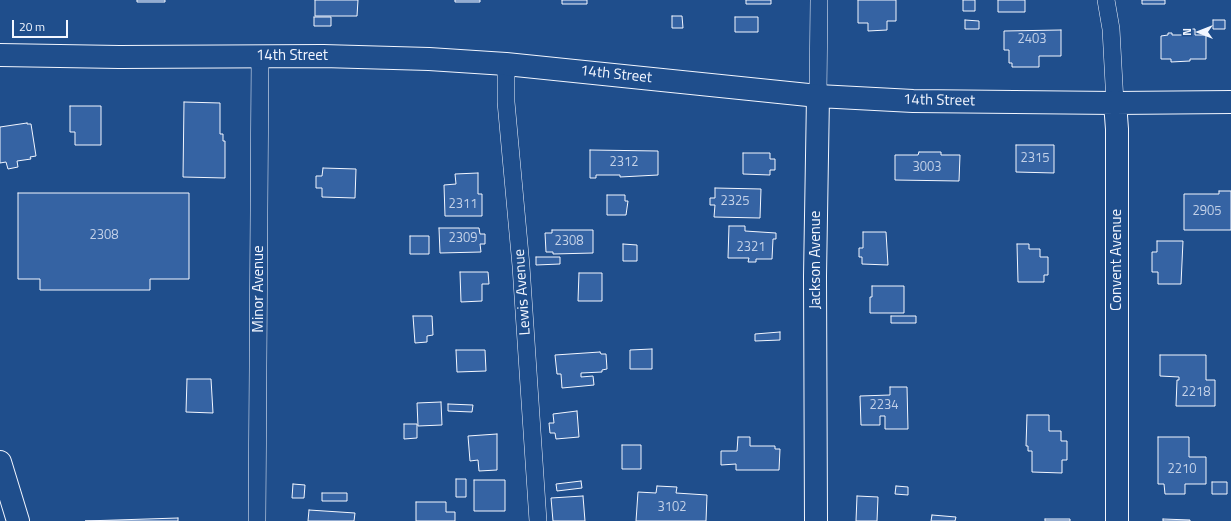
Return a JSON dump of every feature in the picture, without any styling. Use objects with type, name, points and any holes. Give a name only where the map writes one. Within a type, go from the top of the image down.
[{"type":"street","name":"Jackson Avenue","points":[[816,521],[815,276],[819,0]]},
{"type":"street","name":"Convent Avenue","points":[[1106,0],[1111,30],[1117,129],[1117,521]]},
{"type":"street","name":"14th Street","points":[[0,55],[119,57],[260,56],[429,59],[506,64],[818,96],[913,101],[1115,103],[1231,102]]},
{"type":"street","name":"Minor Avenue","points":[[257,521],[260,56]]},
{"type":"street","name":"Lewis Avenue","points":[[506,64],[506,102],[521,266],[538,521]]},
{"type":"street","points":[[0,462],[18,521]]},
{"type":"building","points":[[137,0],[165,0],[165,2],[137,2]]},
{"type":"building","points":[[315,0],[358,0],[357,16],[315,16]]},
{"type":"building","points":[[455,0],[480,0],[480,2],[455,2]]},
{"type":"building","points":[[562,0],[587,0],[587,4],[562,4]]},
{"type":"building","points":[[746,0],[771,0],[771,4],[746,4]]},
{"type":"building","points":[[858,0],[896,0],[896,21],[887,21],[887,30],[868,31],[868,23],[858,23]]},
{"type":"building","points":[[963,0],[975,0],[975,11],[963,11]]},
{"type":"building","points":[[998,0],[1025,0],[1025,12],[998,12]]},
{"type":"building","points":[[1142,0],[1165,0],[1165,4],[1142,4]]},
{"type":"building","points":[[672,16],[682,16],[683,28],[672,28]]},
{"type":"building","points":[[314,17],[331,17],[331,26],[314,26]]},
{"type":"building","points":[[735,17],[758,17],[758,32],[735,32]]},
{"type":"building","points":[[965,20],[979,21],[979,29],[965,29]]},
{"type":"building","points":[[1213,20],[1225,20],[1225,29],[1213,29]]},
{"type":"building","points":[[1186,29],[1195,29],[1195,35],[1206,35],[1206,59],[1190,59],[1190,61],[1171,62],[1171,59],[1161,59],[1161,36],[1168,35],[1168,33],[1172,33],[1172,35],[1186,35]]},
{"type":"building","points":[[1061,30],[1061,56],[1039,56],[1039,67],[1012,67],[1012,63],[1009,63],[1009,50],[1004,50],[1004,31]]},
{"type":"building","points":[[184,102],[220,103],[220,134],[223,134],[223,141],[225,141],[225,178],[183,177]]},
{"type":"building","points":[[70,106],[101,106],[101,145],[75,145],[75,132],[70,132]]},
{"type":"building","points":[[27,123],[31,124],[36,156],[30,157],[31,159],[17,161],[18,167],[8,169],[6,162],[0,163],[0,127]]},
{"type":"building","points":[[1016,145],[1054,145],[1054,173],[1016,172]]},
{"type":"building","points":[[590,150],[658,151],[658,175],[620,177],[620,175],[596,175],[596,178],[590,178]]},
{"type":"building","points":[[919,152],[941,152],[941,155],[960,155],[959,181],[895,180],[895,155],[918,155]]},
{"type":"building","points":[[743,153],[770,153],[770,159],[775,159],[775,170],[770,170],[770,175],[743,174]]},
{"type":"building","points":[[323,168],[356,169],[355,198],[322,197],[322,188],[316,188],[316,176],[322,176]]},
{"type":"building","points":[[478,173],[478,194],[482,194],[482,216],[445,216],[444,185],[456,184],[455,174]]},
{"type":"building","points":[[715,188],[761,189],[760,218],[714,217],[715,205],[710,205],[710,198],[715,198]]},
{"type":"building","points":[[1219,191],[1231,191],[1231,230],[1184,230],[1184,194],[1219,194]]},
{"type":"building","points":[[18,193],[189,193],[189,279],[150,279],[150,290],[40,290],[40,279],[18,279]]},
{"type":"building","points":[[607,195],[625,195],[625,201],[628,201],[626,215],[607,215]]},
{"type":"building","points":[[729,226],[745,226],[745,231],[776,233],[776,239],[773,239],[772,259],[756,259],[756,262],[748,262],[749,258],[728,258]]},
{"type":"building","points":[[439,228],[479,228],[480,234],[485,234],[485,244],[480,244],[481,252],[440,253]]},
{"type":"building","points":[[552,230],[593,230],[593,253],[553,254],[553,252],[546,252],[545,233],[552,233]]},
{"type":"building","points":[[863,232],[886,232],[888,265],[862,264],[862,257],[859,257],[859,248],[863,248]]},
{"type":"building","points":[[410,236],[429,236],[429,254],[410,254]]},
{"type":"building","points":[[1157,241],[1183,241],[1181,284],[1158,284],[1158,272],[1152,272],[1152,252],[1157,252]]},
{"type":"building","points":[[623,244],[637,245],[637,261],[623,261]]},
{"type":"building","points":[[1017,244],[1029,244],[1029,249],[1040,249],[1040,257],[1048,257],[1048,275],[1044,275],[1044,282],[1018,282]]},
{"type":"building","points":[[536,257],[560,257],[560,264],[536,265]]},
{"type":"building","points":[[460,272],[488,272],[489,284],[482,284],[482,301],[461,302]]},
{"type":"building","points":[[579,273],[602,273],[602,301],[578,301]]},
{"type":"building","points":[[872,286],[904,286],[904,313],[870,313]]},
{"type":"building","points":[[413,316],[432,316],[433,335],[427,336],[427,342],[415,343]]},
{"type":"building","points":[[891,316],[916,316],[916,323],[891,323]]},
{"type":"building","points":[[780,332],[780,340],[755,341],[755,334]]},
{"type":"building","points":[[652,349],[652,369],[630,369],[630,350]]},
{"type":"building","points":[[456,350],[485,350],[486,371],[457,372]]},
{"type":"building","points":[[600,352],[601,354],[606,354],[607,369],[602,370],[602,372],[581,373],[581,377],[593,376],[594,385],[562,388],[561,374],[557,374],[555,355]]},
{"type":"building","points":[[1160,355],[1206,355],[1206,380],[1215,380],[1215,406],[1176,406],[1177,380],[1179,380],[1179,377],[1160,376]]},
{"type":"building","points":[[187,379],[211,379],[213,413],[186,412]]},
{"type":"building","points":[[890,387],[907,387],[908,429],[885,429],[885,416],[880,416],[880,425],[861,425],[860,396],[890,395]]},
{"type":"building","points":[[441,402],[442,425],[418,426],[417,403]]},
{"type":"building","points":[[448,404],[473,405],[472,412],[448,411]]},
{"type":"building","points":[[577,411],[579,437],[556,439],[555,433],[550,433],[549,423],[554,423],[553,414]]},
{"type":"building","points":[[1027,415],[1049,415],[1049,431],[1061,431],[1061,441],[1067,441],[1067,460],[1062,460],[1062,473],[1032,472],[1032,451],[1028,451],[1028,446],[1026,446]]},
{"type":"building","points":[[404,424],[417,424],[417,438],[404,439]]},
{"type":"building","points":[[497,434],[497,470],[479,471],[478,460],[470,461],[468,436]]},
{"type":"building","points":[[738,437],[750,437],[750,446],[775,446],[775,449],[780,449],[779,470],[736,470],[736,464],[721,465],[721,451],[737,451]]},
{"type":"building","points":[[1158,437],[1189,437],[1189,457],[1206,457],[1206,484],[1185,484],[1185,494],[1165,494],[1164,484],[1158,484]]},
{"type":"building","points":[[622,445],[641,445],[641,469],[622,469]]},
{"type":"building","points":[[456,479],[466,479],[466,497],[456,497]]},
{"type":"building","points":[[474,480],[505,480],[505,511],[474,511]]},
{"type":"building","points":[[581,481],[582,488],[557,491],[556,484]]},
{"type":"building","points":[[1212,482],[1227,482],[1227,494],[1212,494]]},
{"type":"building","points":[[293,484],[305,485],[304,498],[292,498]]},
{"type":"building","points":[[657,486],[677,487],[676,493],[707,495],[706,521],[636,521],[638,492],[656,493]]},
{"type":"building","points":[[896,486],[908,487],[908,495],[895,494]]},
{"type":"building","points":[[322,493],[347,493],[347,501],[322,501]]},
{"type":"building","points":[[583,496],[585,521],[553,521],[551,498]]},
{"type":"building","points":[[857,496],[878,497],[877,521],[856,521]]},
{"type":"building","points":[[416,502],[446,502],[446,512],[455,512],[455,521],[416,521]]},
{"type":"building","points":[[309,510],[355,513],[354,521],[308,521]]},
{"type":"building","points":[[932,515],[956,517],[955,521],[931,521]]},
{"type":"building","points":[[178,518],[178,521],[85,521]]},
{"type":"building","points":[[1045,519],[1070,519],[1070,521],[1045,521]]},
{"type":"building","points":[[1163,519],[1190,520],[1190,521],[1163,521]]}]
